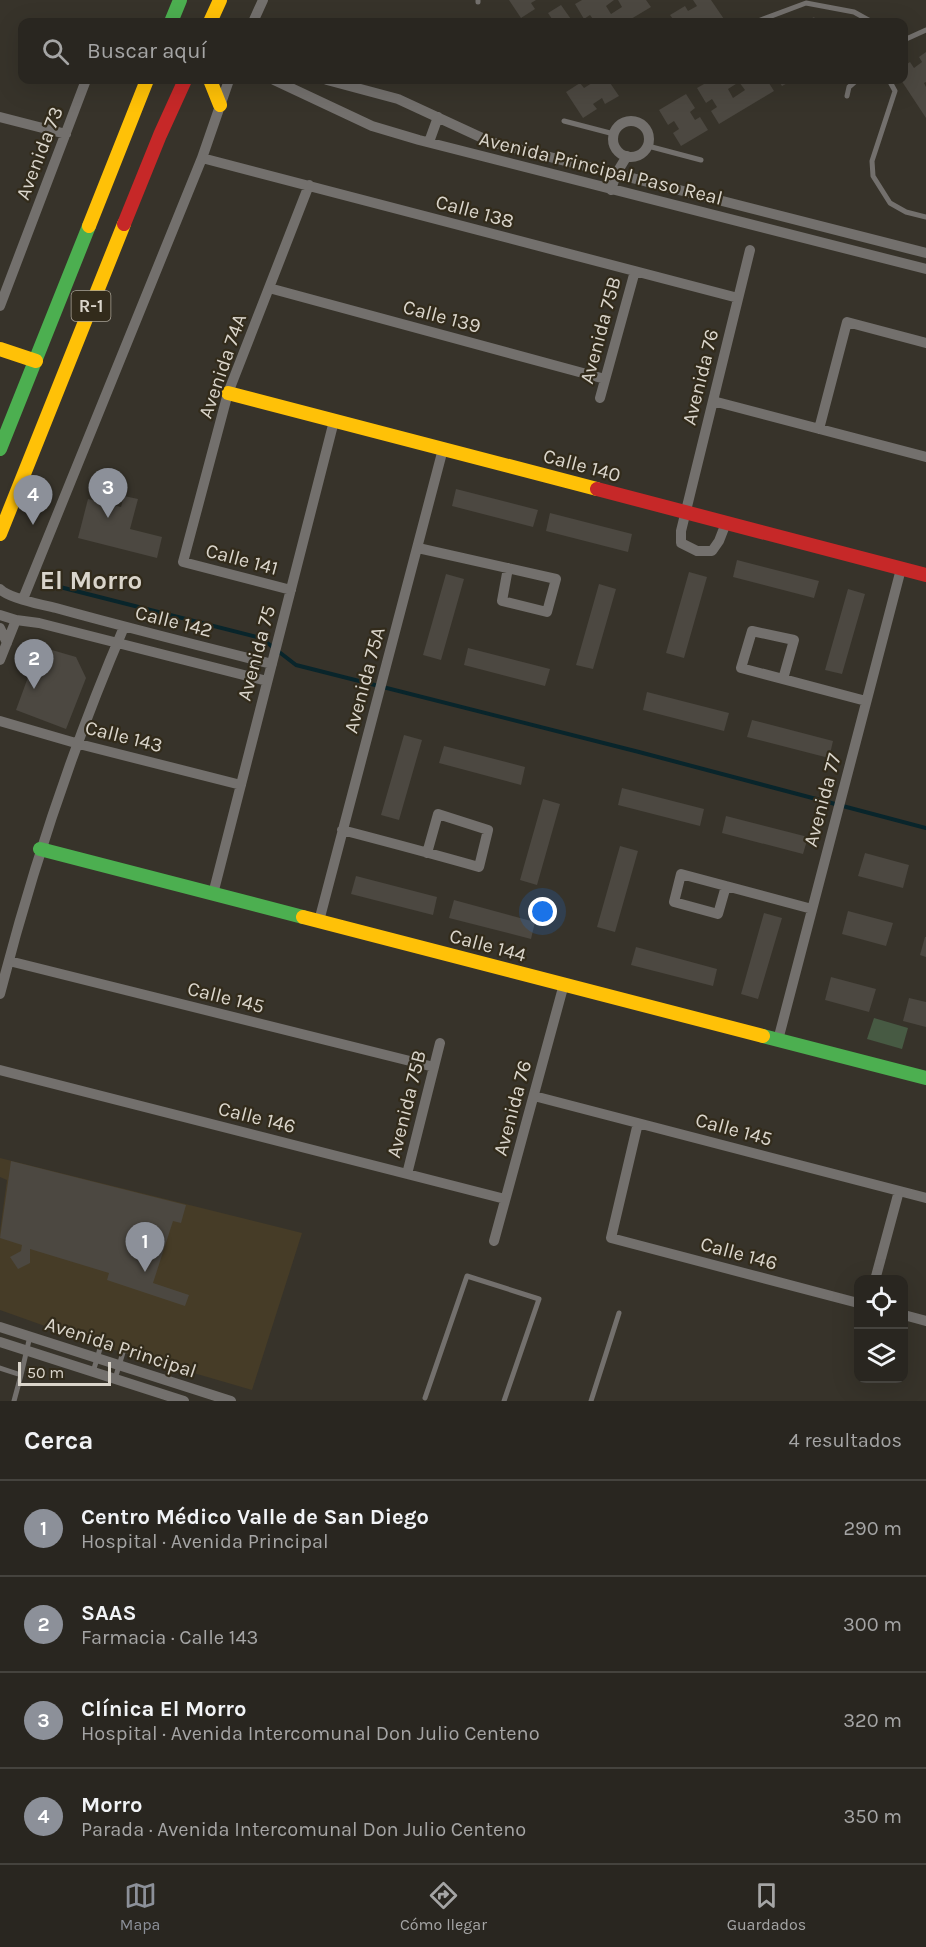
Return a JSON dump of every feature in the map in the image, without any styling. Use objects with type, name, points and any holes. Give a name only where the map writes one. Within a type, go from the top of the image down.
[{"type":"street","points":[[173,18],[180,0]]},
{"type":"street","points":[[212,18],[220,0]]},
{"type":"street","points":[[254,18],[263,0]]},
{"type":"street","name":"Avenida 73","points":[[0,306],[85,84]]},
{"type":"street","name":"R-1","points":[[0,449],[145,84]]},
{"type":"street","name":"R-1","points":[[0,534],[160,135],[183,84]]},
{"type":"street","points":[[212,84],[220,105]]},
{"type":"street","points":[[23,599],[202,158],[228,84]]},
{"type":"street","name":"Avenida Principal Paso Real","points":[[283,84],[372,126],[611,190],[926,269]]},
{"type":"street","name":"Avenida Principal Paso Real","points":[[342,84],[398,99],[492,142],[926,253]]},
{"type":"street","points":[[0,117],[66,134]]},
{"type":"street","points":[[429,142],[438,117]]},
{"type":"street","points":[[638,122],[646,129],[648,146],[640,154],[627,156],[615,146],[614,135],[620,124],[638,122]]},
{"type":"street","points":[[611,190],[616,174],[627,156]]},
{"type":"street","name":"Calle 138","points":[[202,158],[738,298]]},
{"type":"street","name":"Avenida 74A","points":[[183,562],[228,393],[309,186]]},
{"type":"street","name":"Avenida 76","points":[[726,523],[712,551],[697,551],[681,543],[685,512],[750,250]]},
{"type":"street","name":"Avenida 75B","points":[[600,398],[635,271]]},
{"type":"street","name":"Calle 139","points":[[269,288],[605,379]]},
{"type":"street","points":[[819,429],[848,322],[926,343]]},
{"type":"street","points":[[0,349],[36,361]]},
{"type":"street","name":"Calle 140","points":[[228,393],[926,575]]},
{"type":"street","points":[[713,401],[926,457]]},
{"type":"street","name":"Avenida 75","points":[[213,894],[334,421]]},
{"type":"street","name":"Avenida 75A","points":[[319,921],[443,449]]},
{"type":"street","points":[[418,548],[508,568],[556,579],[547,612],[502,601],[508,568]]},
{"type":"street","name":"Calle 141","points":[[183,562],[291,590]]},
{"type":"street","name":"Avenida 77","points":[[778,1040],[901,569]]},
{"type":"street","name":"Calle 142","points":[[0,589],[3,593],[124,627],[273,661]]},
{"type":"street","name":"Calle 142","points":[[0,615],[267,681]]},
{"type":"street","points":[[0,660],[15,620]]},
{"type":"street","points":[[0,994],[40,849],[124,627]]},
{"type":"street","points":[[0,628],[7,643]]},
{"type":"street","points":[[783,679],[794,640],[752,631],[741,668],[866,701]]},
{"type":"street","name":"Calle 143","points":[[0,721],[79,744],[241,785]]},
{"type":"street","points":[[342,830],[427,853],[479,867],[488,830],[438,814],[427,853]]},
{"type":"street","name":"Calle 144","points":[[40,849],[926,1078]]},
{"type":"street","points":[[726,886],[718,914],[674,903],[681,874],[726,886],[812,909]]},
{"type":"street","name":"Calle 145","points":[[9,961],[434,1067]]},
{"type":"street","name":"Avenida 76","points":[[494,1241],[564,984]]},
{"type":"street","name":"Avenida 75B","points":[[407,1174],[440,1043]]},
{"type":"street","name":"Calle 146","points":[[0,1070],[505,1199]]},
{"type":"street","name":"Calle 145","points":[[534,1096],[926,1198]]},
{"type":"street","name":"Calle 146","points":[[638,1123],[611,1238],[854,1302]]},
{"type":"street","points":[[876,1275],[899,1191]]},
{"type":"street","points":[[908,1316],[926,1321]]},
{"type":"street","name":"Avenida Principal","points":[[0,1327],[231,1401]]},
{"type":"street","name":"Avenida Principal","points":[[0,1342],[184,1401]]},
{"type":"lane","points":[[766,18],[806,3],[854,12],[865,18]]},
{"type":"lane","points":[[908,38],[926,30]]},
{"type":"lane","points":[[847,96],[849,87],[852,84]]},
{"type":"lane","points":[[891,84],[894,91],[872,161],[873,176],[890,203],[906,212],[926,217]]},
{"type":"lane","points":[[564,121],[614,135]]},
{"type":"lane","points":[[648,146],[701,160]]},
{"type":"lane","points":[[425,1398],[467,1276],[539,1299],[504,1401]]},
{"type":"lane","points":[[591,1401],[619,1313]]},
{"type":"lane","points":[[14,1401],[30,1336]]},
{"type":"lane","points":[[93,1372],[102,1342]]},
{"type":"lane","points":[[115,1379],[124,1349]]},
{"type":"lane","points":[[0,1368],[21,1375]]},
{"type":"shaded area","points":[[0,1158],[302,1233],[252,1390],[101,1346],[0,1310],[0,1231],[7,1180],[0,1177]]},
{"type":"green space","points":[[874,1018],[908,1028],[902,1049],[867,1039]]},
{"type":"building","points":[[509,0],[536,0],[531,3],[535,9],[521,18]]},
{"type":"building","points":[[582,0],[614,0],[606,6],[611,14],[622,7],[618,0],[646,0],[651,7],[633,18],[592,18],[590,15],[583,18],[575,4]]},
{"type":"building","points":[[693,0],[711,0],[723,18],[672,18],[670,15],[685,6],[688,11],[697,6]]},
{"type":"building","points":[[561,5],[570,18],[551,18],[548,13]]},
{"type":"building","points":[[926,52],[926,82],[924,83],[926,118],[904,84],[908,84],[908,63],[910,62],[914,68],[922,62],[919,57]]},
{"type":"building","points":[[578,84],[584,88],[590,84],[611,84],[619,96],[605,104],[602,98],[593,104],[597,109],[583,118],[566,92]]},
{"type":"building","points":[[704,84],[736,84],[728,89],[733,98],[745,90],[740,84],[770,84],[774,91],[719,124],[711,111],[717,107],[712,99],[706,103],[697,88]]},
{"type":"building","points":[[686,94],[695,108],[690,112],[695,120],[700,117],[708,130],[681,146],[673,133],[679,129],[674,121],[668,125],[659,110]]},
{"type":"building","points":[[456,489],[538,510],[533,527],[452,506]]},
{"type":"building","points":[[124,496],[138,499],[130,529],[162,537],[157,558],[78,538],[88,499],[121,507]]},
{"type":"building","points":[[550,513],[632,534],[628,552],[546,531]]},
{"type":"building","points":[[737,560],[819,581],[814,598],[733,577]]},
{"type":"building","points":[[689,572],[707,577],[684,658],[666,653]]},
{"type":"building","points":[[446,574],[464,579],[441,660],[423,655]]},
{"type":"building","points":[[599,584],[616,589],[593,669],[576,665]]},
{"type":"building","points":[[848,589],[865,594],[842,674],[825,670]]},
{"type":"building","points":[[45,648],[76,657],[86,678],[66,729],[16,710],[34,661],[40,661]]},
{"type":"building","points":[[468,648],[550,669],[545,686],[464,665]]},
{"type":"building","points":[[647,692],[729,713],[724,731],[643,710]]},
{"type":"building","points":[[752,720],[833,741],[829,758],[747,737]]},
{"type":"building","points":[[404,735],[422,740],[399,820],[381,815]]},
{"type":"building","points":[[444,746],[525,767],[521,785],[439,763]]},
{"type":"building","points":[[622,788],[704,809],[700,826],[618,805]]},
{"type":"building","points":[[543,799],[560,804],[537,885],[520,880]]},
{"type":"building","points":[[726,816],[808,837],[803,854],[722,833]]},
{"type":"building","points":[[620,846],[638,851],[615,932],[597,927]]},
{"type":"building","points":[[865,853],[909,865],[903,888],[858,876]]},
{"type":"building","points":[[356,876],[437,897],[433,915],[351,894]]},
{"type":"building","points":[[454,900],[535,922],[531,939],[449,918]]},
{"type":"building","points":[[848,911],[893,923],[886,946],[842,934]]},
{"type":"building","points":[[764,913],[782,918],[758,999],[741,994]]},
{"type":"building","points":[[926,937],[926,957],[920,955]]},
{"type":"building","points":[[636,947],[717,969],[713,986],[631,965]]},
{"type":"building","points":[[831,977],[876,989],[869,1012],[825,1000]]},
{"type":"building","points":[[909,998],[926,1002],[926,1027],[903,1021]]},
{"type":"building","points":[[11,1161],[186,1205],[181,1223],[173,1221],[153,1283],[189,1295],[185,1306],[107,1280],[109,1273],[30,1249],[30,1263],[18,1269],[10,1257],[21,1251],[22,1245],[0,1238]]},
{"type":"waterway","points":[[52,585],[261,638],[296,665],[926,828]]},
{"type":"traffic: fast","points":[[173,18],[180,0]]},
{"type":"traffic: fast","points":[[0,449],[89,226]]},
{"type":"traffic: fast","points":[[40,849],[303,917]]},
{"type":"traffic: fast","points":[[763,1036],[926,1078]]},
{"type":"traffic: slow","points":[[212,18],[220,0]]},
{"type":"traffic: slow","points":[[89,226],[145,84]]},
{"type":"traffic: slow","points":[[212,84],[220,105]]},
{"type":"traffic: slow","points":[[0,534],[124,224]]},
{"type":"traffic: slow","points":[[0,349],[36,361]]},
{"type":"traffic: slow","points":[[228,393],[597,489]]},
{"type":"traffic: slow","points":[[303,917],[763,1036]]},
{"type":"traffic: jam","points":[[124,224],[183,84]]},
{"type":"traffic: jam","points":[[597,489],[926,575]]},
{"type":"place","name":"Clínica El Morro","points":[[108,518]]},
{"type":"place","name":"Morro","points":[[33,525]]},
{"type":"place","name":"SAAS","points":[[34,689]]},
{"type":"place","name":"Centro Médico Valle de San Diego","points":[[145,1272]]},
{"type":"district","name":"El Morro","points":[[91,580]]}]
